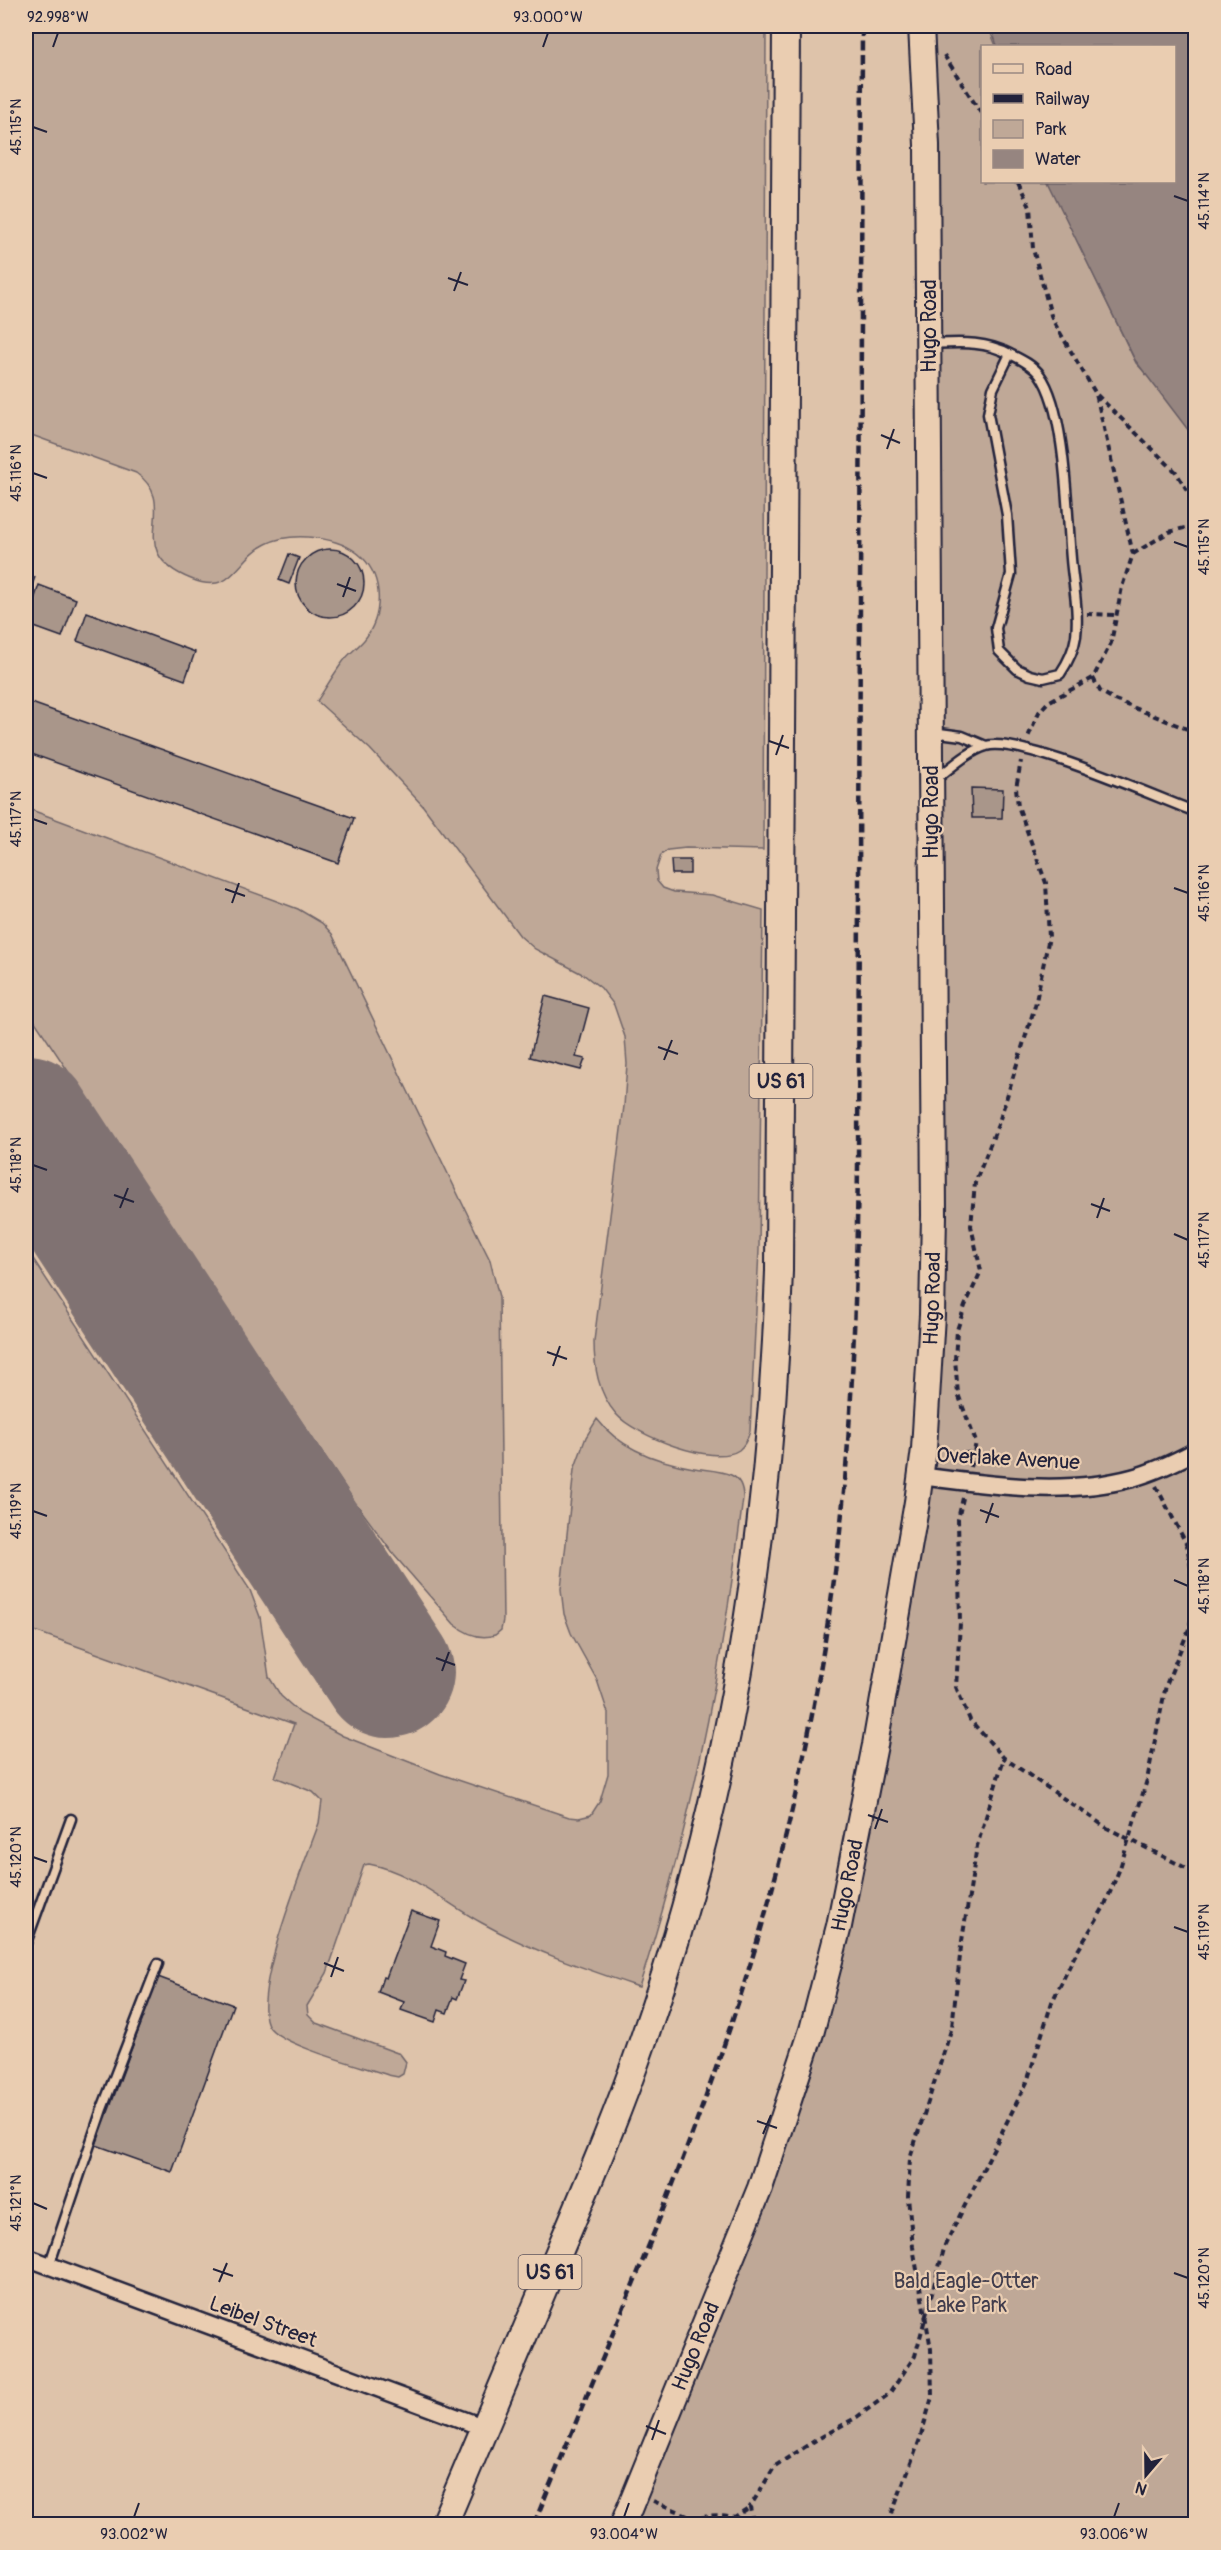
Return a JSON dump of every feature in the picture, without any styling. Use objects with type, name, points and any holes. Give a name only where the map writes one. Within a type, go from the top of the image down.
[{"type":"main road","name":"US 61","points":[[444,2524],[609,2132],[642,2046],[664,1978],[700,1850],[723,1752],[747,1622],[762,1514],[773,1400],[780,1227],[786,26]]},
{"type":"street","name":"Hugo Road","points":[[623,2524],[760,2188],[812,2030],[839,1926],[875,1745],[920,1476],[932,1315],[934,1215],[927,145],[921,26]]},
{"type":"street","name":"Overlake Avenue","points":[[920,1476],[1061,1488],[1099,1485],[1150,1472],[1196,1451]]},
{"type":"street","name":"Leibel Street","points":[[26,2257],[485,2428]]},
{"type":"lane","points":[[929,344],[971,342],[995,346],[1023,360],[1040,374],[1054,407],[1066,486],[1077,615],[1076,638],[1070,660],[1060,674],[1043,678],[1017,669],[999,651],[996,628],[1011,574],[1007,516],[988,414],[993,389],[1010,354]]},
{"type":"lane","points":[[931,732],[962,736],[986,746],[1023,748],[1196,812]]},
{"type":"lane","points":[[932,783],[960,760],[986,746]]},
{"type":"lane","points":[[26,1943],[71,1819]]},
{"type":"lane","points":[[49,2266],[102,2109],[158,1964]]},
{"type":"path","points":[[943,54],[981,113]]},
{"type":"path","points":[[1018,183],[1030,207],[1034,249],[1052,319],[1096,394],[1176,472],[1196,505]]},
{"type":"path","points":[[1096,394],[1133,554],[1116,615],[1111,643],[1093,678],[1048,702],[1039,711],[1023,748],[1016,788],[1018,806],[1046,883],[1048,937],[1032,1017],[999,1122],[975,1183],[971,1226],[981,1271],[957,1330],[955,1359],[958,1394],[976,1442],[958,1519],[960,1623],[956,1687],[970,1720],[1004,1758],[1129,1840],[1196,1873]]},
{"type":"path","points":[[1133,554],[1169,532],[1196,525]]},
{"type":"path","points":[[1077,615],[1116,615]]},
{"type":"path","points":[[1093,678],[1100,691],[1115,700],[1187,729]]},
{"type":"path","points":[[920,1476],[936,1460],[950,1455],[974,1452]]},
{"type":"path","points":[[733,2518],[750,2507],[775,2466],[857,2417],[889,2394],[915,2356],[945,2245],[1027,2082],[1052,2002],[1074,1957],[1104,1907],[1129,1840],[1147,1780],[1166,1685],[1189,1629],[1196,1598],[1187,1545],[1150,1472]]},
{"type":"path","points":[[888,2524],[920,2439],[932,2397],[931,2349],[927,2314],[913,2247],[908,2197],[910,2158],[952,2027],[961,1947],[977,1846],[1004,1758]]},
{"type":"path","points":[[635,2494],[697,2519],[713,2515],[765,2524]]},
{"type":"path","points":[[750,2507],[753,2521]]},
{"type":"path","points":[[693,2524],[697,2519]]},
{"type":"green space","points":[[26,26],[766,26],[763,850],[686,848],[668,850],[661,855],[656,870],[657,881],[663,888],[674,892],[712,895],[763,910],[759,1250],[750,1431],[739,1450],[727,1454],[694,1452],[656,1439],[639,1431],[616,1414],[601,1389],[596,1370],[594,1341],[624,1106],[627,1064],[625,1037],[614,1005],[601,988],[584,975],[535,949],[520,936],[423,806],[370,749],[317,701],[344,660],[364,640],[375,620],[378,609],[377,587],[369,566],[362,557],[341,544],[329,540],[302,537],[277,540],[266,544],[256,550],[226,580],[205,583],[191,579],[170,567],[159,555],[154,528],[155,499],[149,486],[136,473],[26,433]]},
{"type":"green space","name":"Bald Eagle-Otter Lake Park","points":[[921,26],[988,26],[996,45],[981,45],[981,183],[1049,183],[1136,363],[1195,426],[1195,2524],[630,2524],[812,2030],[924,1449]]},
{"type":"green space","points":[[26,808],[298,909],[322,923],[332,934],[490,1260],[499,1297],[503,1620],[501,1630],[495,1635],[484,1637],[473,1635],[454,1624],[394,1555],[355,1502],[26,1008]]},
{"type":"green space","points":[[26,1248],[250,1590],[260,1617],[269,1677],[281,1696],[300,1713],[343,1736],[440,1774],[569,1817],[579,1818],[591,1815],[600,1801],[608,1774],[608,1713],[597,1680],[571,1633],[564,1614],[561,1589],[574,1470],[586,1437],[597,1419],[628,1446],[654,1458],[722,1472],[739,1481],[743,1498],[735,1560],[703,1745],[674,1867],[639,1987],[520,1942],[482,1923],[414,1881],[385,1868],[369,1864],[364,1865],[327,1973],[307,2006],[308,2015],[316,2023],[400,2054],[406,2062],[403,2074],[398,2077],[388,2075],[325,2055],[292,2042],[270,2028],[265,2013],[266,1989],[272,1960],[281,1928],[319,1823],[322,1801],[313,1792],[275,1777],[294,1724],[26,1628]]},
{"type":"water","points":[[991,26],[1195,26],[1195,439],[1135,360],[1048,183],[1176,183],[1176,45],[997,45]]},
{"type":"building","points":[[330,549],[343,552],[354,559],[361,570],[364,583],[361,596],[354,607],[343,614],[330,617],[317,614],[306,607],[299,596],[296,583],[299,570],[306,559],[317,552]]},
{"type":"building","points":[[289,554],[299,558],[289,584],[279,580]]},
{"type":"building","points":[[26,574],[35,577],[26,602]]},
{"type":"building","points":[[39,585],[76,599],[62,637],[26,624]]},
{"type":"building","points":[[87,612],[195,652],[185,680],[77,641]]},
{"type":"building","points":[[26,701],[354,818],[338,863],[26,752]]},
{"type":"building","points":[[971,788],[1003,789],[1002,818],[972,818]]},
{"type":"building","points":[[671,860],[690,860],[690,874],[672,874]]},
{"type":"building","points":[[545,996],[589,1008],[576,1057],[585,1059],[581,1070],[530,1057]]},
{"type":"building","points":[[411,1911],[440,1921],[431,1946],[446,1952],[445,1956],[465,1964],[459,1980],[464,1981],[457,1999],[453,1997],[447,2013],[439,2010],[435,2022],[401,2010],[404,2002],[378,1992],[383,1977],[386,1978]]},
{"type":"building","points":[[158,1977],[233,2005],[172,2172],[96,2145]]},
{"type":"runway","points":[[26,1121],[388,1672]]},
{"type":"railway","points":[[534,2524],[695,2127],[750,1964],[785,1841],[803,1758],[819,1675],[838,1549],[850,1406],[858,1167],[862,26]]}]
